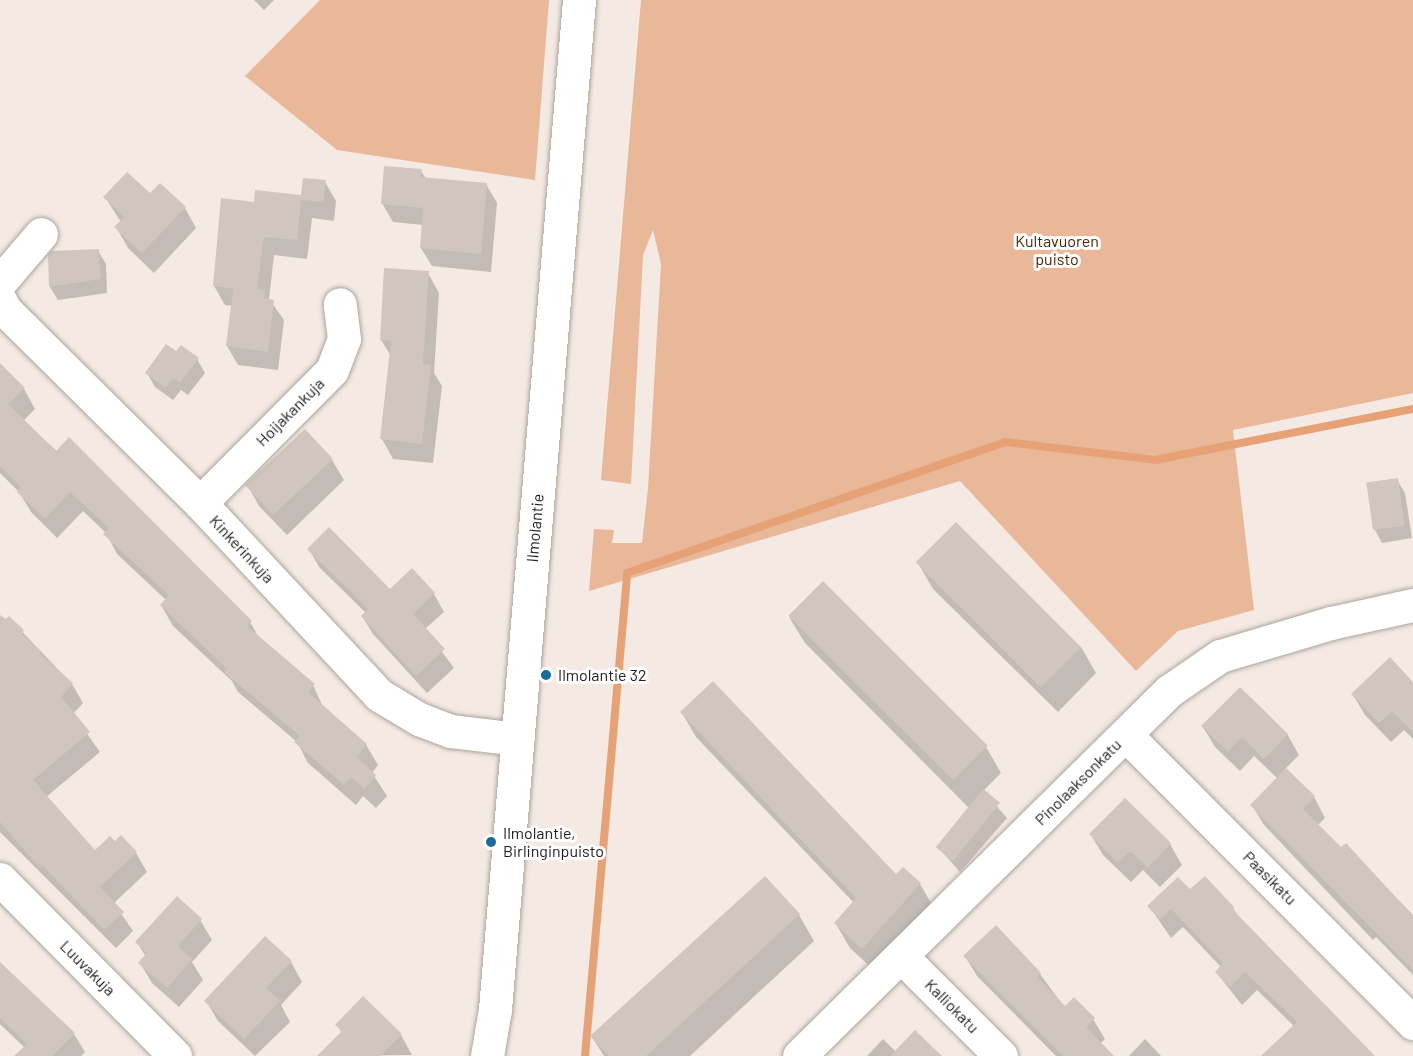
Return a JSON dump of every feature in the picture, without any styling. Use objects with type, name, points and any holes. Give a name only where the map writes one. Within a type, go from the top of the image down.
[{"type":"street","name":"Ilmolantie","points":[[487,1056],[495,1009],[579,0]]},
{"type":"street","points":[[0,282],[41,234]]},
{"type":"street","name":"Kinkerinkuja","points":[[0,300],[5,310],[200,503],[379,695],[419,719],[451,730],[518,739]]},
{"type":"street","name":"Hoijakankuja","points":[[200,503],[332,370],[344,339],[340,304]]},
{"type":"street","name":"Pinolaaksonkatu","points":[[799,1056],[902,957],[1169,690],[1220,656],[1331,623],[1413,605]]},
{"type":"street","name":"Paasikatu","points":[[1125,735],[1413,1023]]},
{"type":"street","name":"Luuvakuja","points":[[0,879],[175,1056]]},
{"type":"street","name":"Kalliokatu","points":[[902,957],[1001,1056]]},
{"type":"green space","points":[[320,0],[549,0],[535,180],[337,150],[245,76]]},
{"type":"green space","name":"Kultavuoren puisto","points":[[641,0],[1413,0],[1413,393],[1233,430],[1254,610],[1178,631],[1136,671],[960,481],[589,591],[594,529],[614,530],[612,543],[642,543],[648,488],[661,264],[653,230],[643,255],[631,484],[601,480]]},
{"type":"building","points":[[384,166],[422,169],[421,177],[487,183],[481,254],[420,248],[423,208],[381,204]]},
{"type":"building","points":[[127,172],[150,193],[160,183],[186,207],[142,253],[114,227],[124,217],[103,197]]},
{"type":"building","points":[[303,178],[326,180],[323,202],[301,200],[297,240],[264,237],[257,289],[265,290],[264,298],[274,300],[268,352],[226,346],[233,289],[213,286],[221,198],[254,202],[255,190],[301,195]]},
{"type":"building","points":[[99,249],[101,279],[49,287],[48,255],[51,251]]},
{"type":"building","points":[[384,268],[429,271],[423,364],[431,365],[422,444],[380,439],[391,341],[380,340]]},
{"type":"building","points":[[166,344],[176,351],[181,345],[199,358],[180,383],[173,378],[165,388],[145,373]]},
{"type":"building","points":[[0,363],[25,388],[8,404],[56,451],[69,437],[252,621],[247,626],[315,684],[308,692],[367,744],[357,757],[376,775],[364,789],[351,777],[344,785],[294,742],[300,736],[224,672],[227,669],[160,605],[169,595],[103,534],[109,528],[70,492],[45,519],[17,492],[21,487],[0,466]]},
{"type":"building","points":[[305,429],[333,459],[273,515],[245,485]]},
{"type":"building","points":[[1398,478],[1405,526],[1373,530],[1366,482]]},
{"type":"building","points":[[956,522],[1081,647],[1041,687],[916,562]]},
{"type":"building","points":[[329,527],[390,589],[412,568],[435,593],[413,614],[445,649],[416,676],[361,616],[368,609],[307,549]]},
{"type":"building","points":[[823,581],[988,746],[953,780],[788,616]]},
{"type":"building","points":[[0,615],[6,619],[9,616],[24,630],[22,634],[42,652],[40,654],[73,683],[61,697],[90,732],[33,780],[95,850],[110,836],[115,841],[121,835],[137,852],[100,887],[124,912],[104,930],[43,866],[40,868],[0,822]]},
{"type":"building","points":[[1390,657],[1413,682],[1413,732],[1392,711],[1379,723],[1351,694]]},
{"type":"building","points":[[713,681],[896,874],[903,867],[921,883],[862,949],[834,923],[856,898],[680,712]]},
{"type":"building","points":[[1240,687],[1288,734],[1264,759],[1242,737],[1228,752],[1201,726]]},
{"type":"building","points":[[1286,768],[1315,796],[1303,809],[1341,847],[1346,843],[1413,916],[1413,970],[1250,805]]},
{"type":"building","points":[[983,789],[1000,803],[953,861],[936,847]]},
{"type":"building","points":[[1125,798],[1171,843],[1148,868],[1130,851],[1118,863],[1089,834]]},
{"type":"building","points":[[765,876],[800,914],[646,1056],[609,1056],[590,1036]]},
{"type":"building","points":[[1205,876],[1234,907],[1232,909],[1375,1056],[1261,1056],[1297,1022],[1245,972],[1230,987],[1215,972],[1223,963],[1171,909],[1160,920],[1147,906],[1178,877],[1190,889]]},
{"type":"building","points":[[177,896],[202,919],[178,946],[192,959],[167,988],[138,963],[147,953],[135,942]]},
{"type":"building","points":[[996,925],[1041,973],[1037,977],[1065,1006],[1074,997],[1095,1018],[1086,1027],[1114,1056],[1063,1056],[963,956]]},
{"type":"building","points":[[265,936],[292,961],[266,988],[280,1001],[244,1039],[204,1001]]},
{"type":"building","points":[[0,962],[75,1033],[52,1056],[14,1056],[27,1044],[0,1018]]},
{"type":"building","points":[[363,996],[402,1034],[380,1056],[317,1056],[342,1031],[335,1025]]},
{"type":"building","points":[[915,1030],[942,1056],[890,1056]]},
{"type":"waterway","points":[[585,1056],[627,573],[1005,442],[1155,460],[1413,409]]},
{"type":"place","name":"Ilmolantie 32","points":[[546,675]]},
{"type":"place","name":"Ilmolantie, Birlinginpuisto","points":[[491,842]]}]
